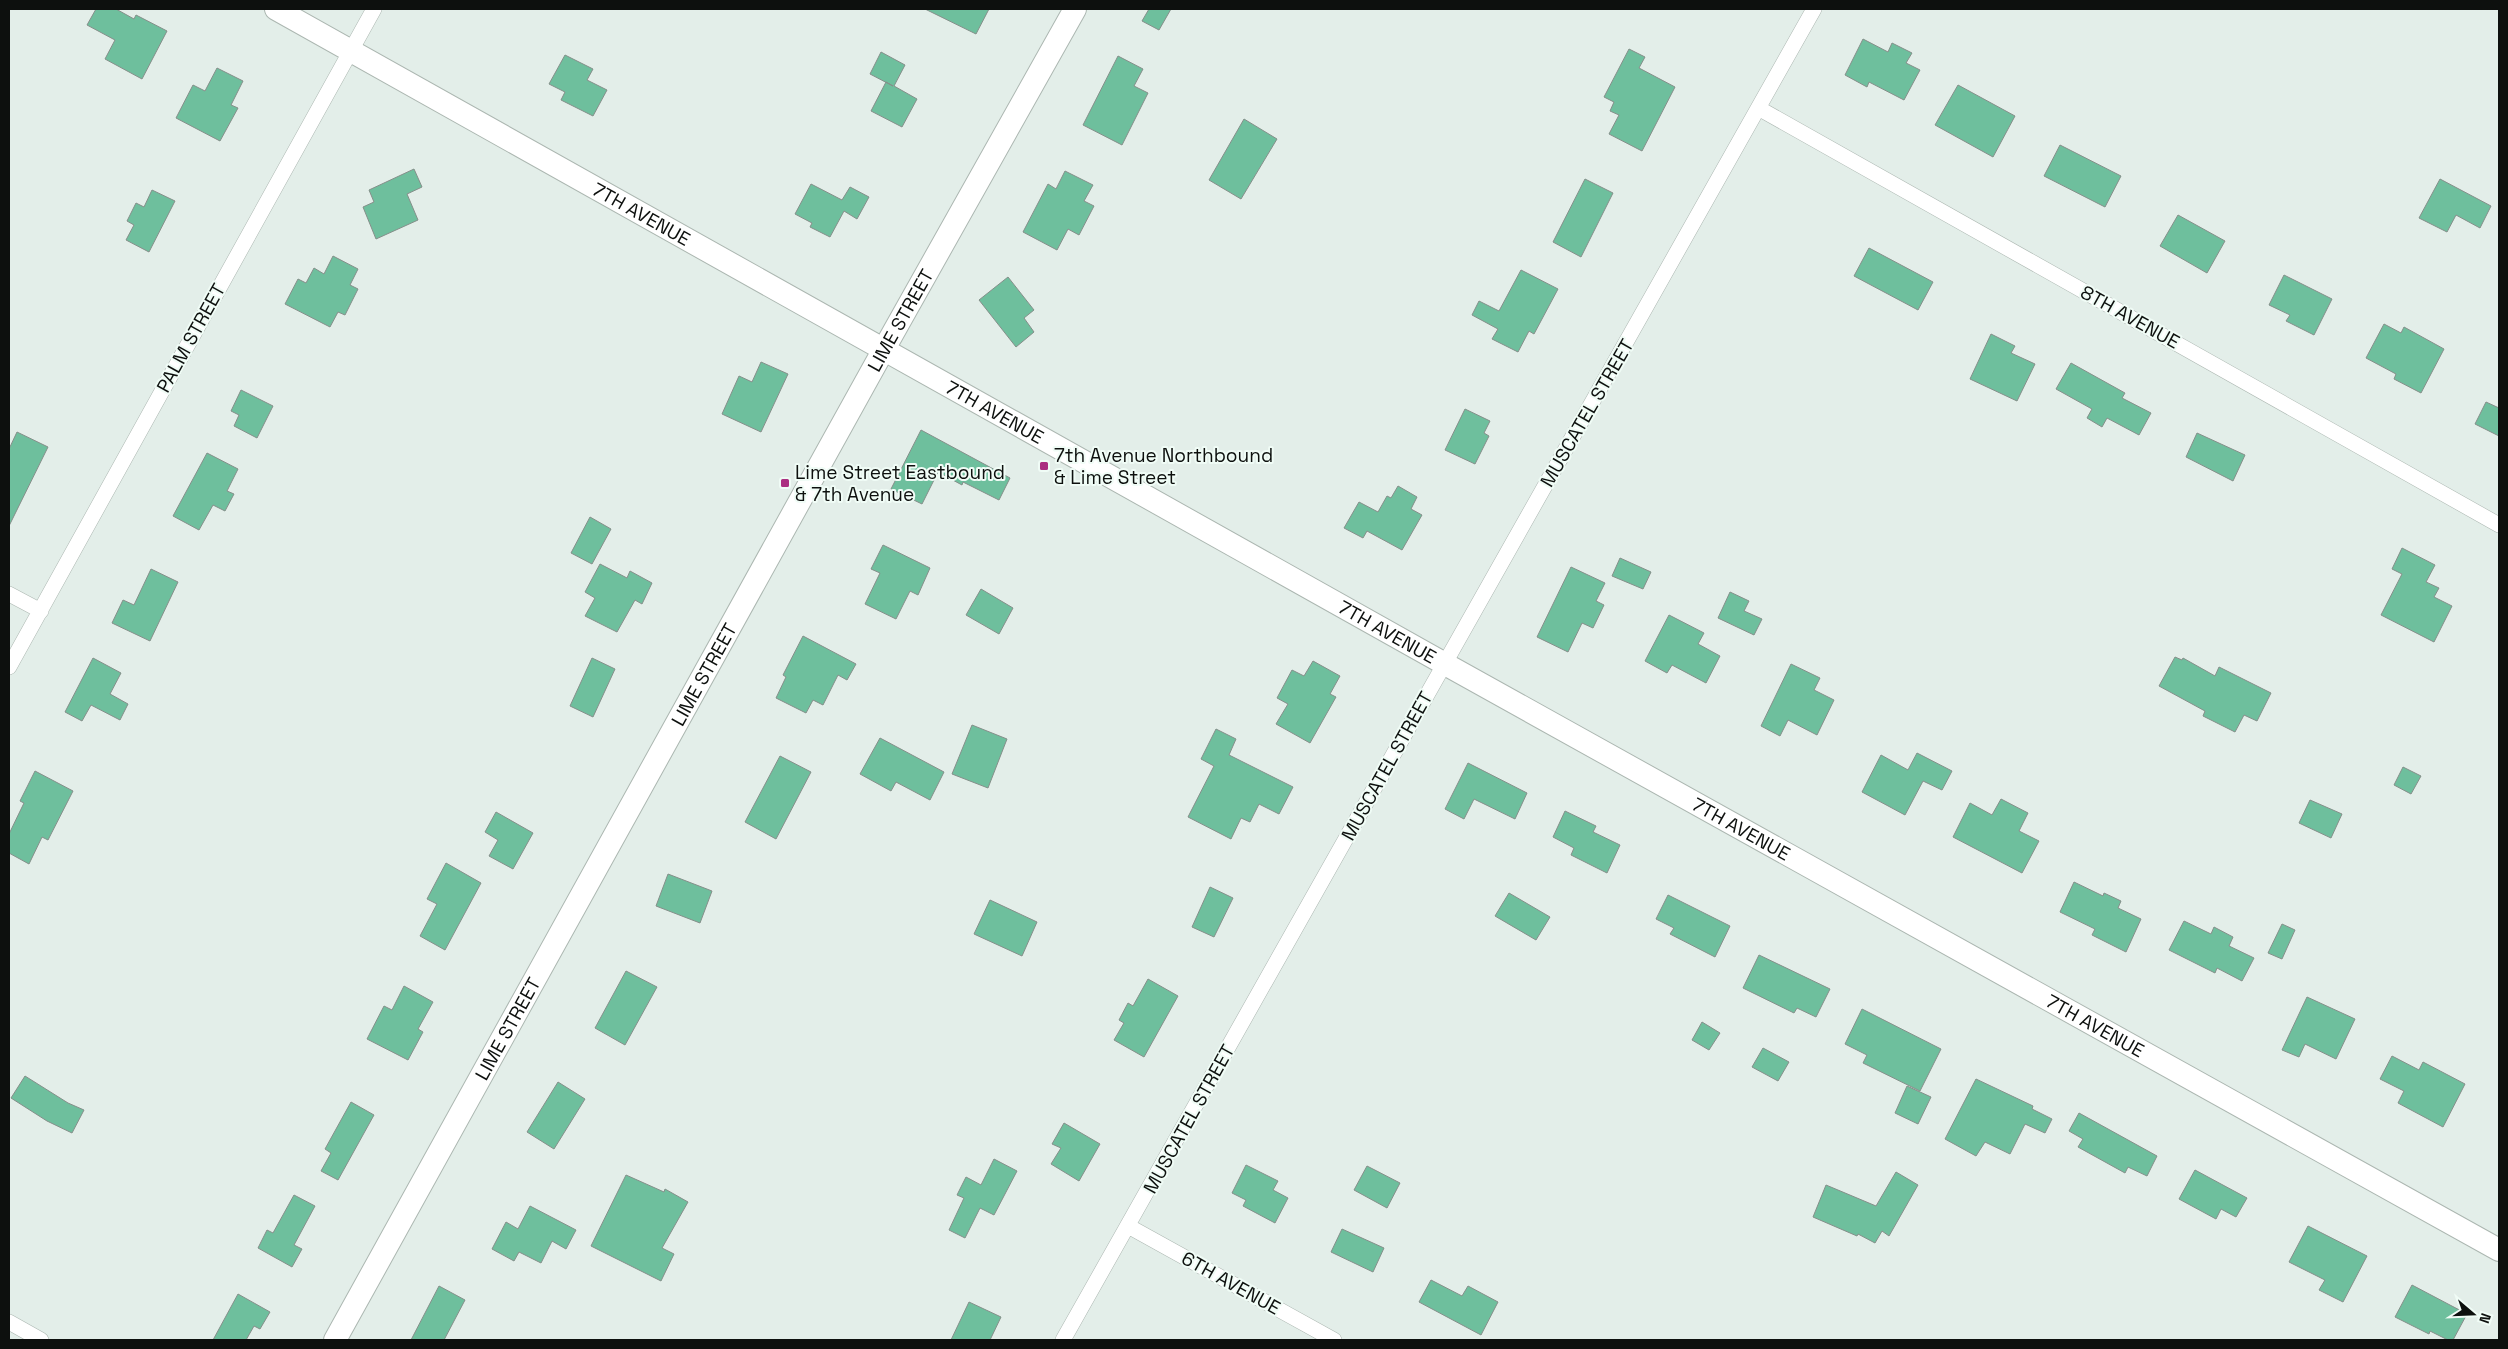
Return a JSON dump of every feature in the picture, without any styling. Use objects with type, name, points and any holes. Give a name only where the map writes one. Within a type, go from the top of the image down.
[{"type":"street","name":"7TH AVENUE","points":[[276,9],[1445,664],[2499,1250]]},
{"type":"street","name":"PALM STREET","points":[[9,667],[374,9]]},
{"type":"street","name":"LIME STREET","points":[[335,1340],[884,349],[1075,9]]},
{"type":"street","name":"MUSCATEL STREET","points":[[1064,1340],[1760,109],[1814,9]]},
{"type":"street","name":"8TH AVENUE","points":[[1760,109],[2499,525]]},
{"type":"street","points":[[9,594],[41,611]]},
{"type":"street","name":"6TH AVENUE","points":[[1128,1226],[1334,1340]]},
{"type":"street","points":[[9,1322],[41,1340]]},
{"type":"building","points":[[96,9],[116,9],[134,19],[136,15],[167,31],[142,79],[105,59],[115,40],[87,25]]},
{"type":"building","points":[[925,9],[989,9],[976,34]]},
{"type":"building","points":[[1149,9],[1171,9],[1159,30],[1142,21]]},
{"type":"building","points":[[1863,39],[1888,52],[1892,43],[1912,53],[1906,63],[1920,70],[1904,100],[1869,82],[1867,87],[1845,75]]},
{"type":"building","points":[[1629,49],[1645,57],[1639,68],[1675,87],[1642,151],[1609,134],[1619,115],[1610,111],[1614,102],[1604,97]]},
{"type":"building","points":[[881,52],[905,65],[894,86],[917,99],[902,127],[871,111],[886,82],[870,74]]},
{"type":"building","points":[[565,55],[593,69],[587,80],[607,90],[593,116],[561,100],[565,92],[549,84]]},
{"type":"building","points":[[1118,56],[1143,69],[1134,86],[1148,93],[1122,145],[1083,125]]},
{"type":"building","points":[[217,68],[243,81],[231,105],[238,108],[220,141],[176,118],[193,85],[205,91]]},
{"type":"building","points":[[1958,85],[2015,116],[1993,157],[1935,125]]},
{"type":"building","points":[[1244,119],[1277,139],[1241,199],[1209,180]]},
{"type":"building","points":[[2060,145],[2121,176],[2105,207],[2044,176]]},
{"type":"building","points":[[414,169],[422,187],[407,194],[418,220],[376,239],[363,207],[374,202],[369,190]]},
{"type":"building","points":[[1065,171],[1093,185],[1084,201],[1094,206],[1079,235],[1068,229],[1057,250],[1023,232],[1048,184],[1056,189]]},
{"type":"building","points":[[1585,179],[1613,193],[1581,257],[1553,242]]},
{"type":"building","points":[[2440,179],[2491,206],[2480,228],[2456,215],[2447,232],[2419,218]]},
{"type":"building","points":[[811,184],[842,200],[850,187],[869,197],[857,219],[844,211],[830,237],[810,227],[812,223],[795,214]]},
{"type":"building","points":[[152,190],[175,201],[149,252],[126,240],[134,225],[127,221],[136,203],[144,207]]},
{"type":"building","points":[[2178,215],[2225,241],[2207,273],[2160,246]]},
{"type":"building","points":[[1869,248],[1933,282],[1918,310],[1854,276]]},
{"type":"building","points":[[333,256],[358,269],[350,285],[358,289],[345,315],[338,312],[330,327],[285,304],[298,279],[306,283],[314,268],[324,274]]},
{"type":"building","points":[[1521,270],[1558,289],[1534,334],[1529,331],[1518,352],[1492,339],[1498,329],[1472,315],[1479,301],[1499,311]]},
{"type":"building","points":[[2284,275],[2332,299],[2314,335],[2286,321],[2290,315],[2269,305]]},
{"type":"building","points":[[1008,277],[1034,310],[1024,318],[1034,332],[1016,347],[979,300]]},
{"type":"building","points":[[2384,324],[2401,333],[2404,327],[2444,349],[2421,393],[2394,379],[2396,374],[2366,358]]},
{"type":"building","points":[[1991,334],[2015,346],[2011,353],[2035,364],[2017,401],[1970,379]]},
{"type":"building","points":[[761,362],[788,374],[761,432],[722,414],[739,376],[752,382]]},
{"type":"building","points":[[2071,363],[2125,393],[2122,398],[2151,413],[2139,435],[2107,418],[2102,427],[2087,418],[2092,409],[2056,389]]},
{"type":"building","points":[[241,390],[273,406],[257,438],[234,426],[239,415],[231,411]]},
{"type":"building","points":[[2486,402],[2499,408],[2499,436],[2475,424]]},
{"type":"building","points":[[1465,409],[1490,421],[1484,433],[1489,436],[1475,464],[1445,450]]},
{"type":"building","points":[[921,430],[1010,478],[999,500],[963,482],[962,485],[938,472],[922,504],[891,489]]},
{"type":"building","points":[[17,432],[48,447],[9,526],[9,449]]},
{"type":"building","points":[[2197,433],[2245,455],[2233,481],[2186,457]]},
{"type":"building","points":[[207,453],[238,469],[227,491],[234,494],[225,511],[213,505],[199,530],[173,516]]},
{"type":"building","points":[[1398,486],[1417,497],[1411,509],[1422,515],[1402,550],[1367,531],[1363,538],[1344,528],[1359,502],[1378,512],[1387,496],[1391,498]]},
{"type":"building","points":[[590,517],[611,529],[592,564],[571,553]]},
{"type":"building","points":[[883,545],[930,568],[918,595],[910,591],[896,619],[865,604],[880,573],[871,569]]},
{"type":"building","points":[[2402,548],[2435,565],[2426,582],[2439,588],[2434,597],[2452,606],[2434,642],[2381,615],[2402,574],[2392,569]]},
{"type":"building","points":[[1620,558],[1651,572],[1643,589],[1612,576]]},
{"type":"building","points":[[600,564],[627,578],[630,571],[652,583],[642,604],[635,600],[617,632],[585,616],[595,598],[585,592]]},
{"type":"building","points":[[1571,567],[1605,583],[1596,601],[1604,605],[1593,628],[1582,623],[1568,652],[1537,637]]},
{"type":"building","points":[[151,569],[178,582],[150,641],[112,623],[123,600],[134,605]]},
{"type":"building","points":[[981,589],[1013,608],[999,634],[966,615]]},
{"type":"building","points":[[1730,592],[1749,601],[1744,611],[1762,619],[1754,635],[1718,618]]},
{"type":"building","points":[[1669,615],[1704,633],[1698,644],[1720,656],[1706,683],[1672,665],[1667,673],[1645,661]]},
{"type":"building","points":[[803,636],[856,664],[847,680],[838,675],[823,705],[813,700],[806,713],[776,698],[786,677],[783,675]]},
{"type":"building","points":[[2175,657],[2182,660],[2183,658],[2215,676],[2219,667],[2271,693],[2257,721],[2244,715],[2235,732],[2203,716],[2205,711],[2159,686]]},
{"type":"building","points":[[93,658],[121,673],[110,694],[128,704],[120,720],[91,705],[82,721],[65,712]]},
{"type":"building","points":[[592,658],[615,669],[593,717],[570,706]]},
{"type":"building","points":[[1313,661],[1340,676],[1330,694],[1336,697],[1310,743],[1276,724],[1288,704],[1277,698],[1292,670],[1304,676]]},
{"type":"building","points":[[1791,664],[1820,678],[1814,690],[1834,700],[1817,735],[1788,720],[1780,736],[1761,726]]},
{"type":"building","points":[[972,725],[1007,739],[988,788],[952,774]]},
{"type":"building","points":[[1216,729],[1236,739],[1229,755],[1293,787],[1279,814],[1259,804],[1250,822],[1241,818],[1231,839],[1188,817],[1214,766],[1201,759]]},
{"type":"building","points":[[880,738],[944,772],[930,800],[896,782],[891,791],[860,774]]},
{"type":"building","points":[[1917,753],[1952,771],[1942,790],[1923,781],[1905,815],[1862,792],[1881,755],[1908,770]]},
{"type":"building","points":[[780,756],[811,772],[776,839],[745,822]]},
{"type":"building","points":[[1468,763],[1527,793],[1515,819],[1474,799],[1464,819],[1445,809]]},
{"type":"building","points":[[2403,767],[2421,776],[2411,794],[2394,785]]},
{"type":"building","points":[[35,771],[73,791],[48,840],[42,837],[29,864],[9,853],[9,834],[24,803],[20,801]]},
{"type":"building","points":[[2001,799],[2028,813],[2019,831],[2039,841],[2022,873],[1953,837],[1970,803],[1992,815]]},
{"type":"building","points":[[2310,800],[2342,814],[2331,838],[2299,823]]},
{"type":"building","points":[[1565,811],[1596,826],[1593,832],[1620,845],[1607,873],[1571,855],[1574,848],[1553,837]]},
{"type":"building","points":[[496,812],[533,833],[513,869],[489,856],[498,840],[485,832]]},
{"type":"building","points":[[446,863],[481,883],[445,950],[420,936],[437,904],[427,899]]},
{"type":"building","points":[[668,874],[712,891],[700,923],[656,906]]},
{"type":"building","points":[[2074,882],[2103,896],[2104,893],[2121,901],[2118,908],[2141,919],[2126,952],[2092,935],[2095,929],[2060,912]]},
{"type":"building","points":[[1210,887],[1233,898],[1214,937],[1192,927]]},
{"type":"building","points":[[1509,893],[1550,917],[1536,940],[1495,916]]},
{"type":"building","points":[[1668,895],[1730,926],[1715,957],[1670,934],[1674,928],[1656,919]]},
{"type":"building","points":[[990,900],[1037,922],[1022,956],[974,934]]},
{"type":"building","points":[[2184,921],[2211,934],[2214,927],[2233,937],[2229,946],[2254,958],[2242,981],[2217,968],[2215,973],[2169,950]]},
{"type":"building","points":[[2282,924],[2295,930],[2282,959],[2268,953]]},
{"type":"building","points":[[1759,955],[1830,989],[1816,1017],[1797,1008],[1794,1013],[1743,988]]},
{"type":"building","points":[[626,971],[657,987],[625,1045],[595,1028]]},
{"type":"building","points":[[1148,979],[1178,996],[1144,1057],[1114,1040],[1124,1023],[1119,1020],[1128,1003],[1133,1006]]},
{"type":"building","points":[[404,986],[433,1002],[418,1029],[423,1032],[408,1060],[367,1039],[384,1006],[392,1010]]},
{"type":"building","points":[[2307,997],[2355,1019],[2336,1059],[2305,1044],[2299,1057],[2282,1050]]},
{"type":"building","points":[[1862,1009],[1941,1049],[1920,1091],[1863,1063],[1867,1055],[1845,1044]]},
{"type":"building","points":[[1702,1022],[1720,1033],[1709,1050],[1692,1040]]},
{"type":"building","points":[[1763,1048],[1789,1062],[1778,1081],[1752,1067]]},
{"type":"building","points":[[2392,1056],[2419,1070],[2423,1062],[2465,1084],[2443,1127],[2398,1103],[2404,1091],[2380,1079]]},
{"type":"building","points":[[25,1076],[68,1103],[84,1110],[72,1133],[47,1121],[11,1098]]},
{"type":"building","points":[[1976,1079],[2033,1106],[2032,1109],[2052,1119],[2045,1133],[2025,1124],[2010,1154],[1985,1142],[1976,1156],[1945,1139]]},
{"type":"building","points":[[558,1082],[585,1099],[554,1149],[527,1132]]},
{"type":"building","points":[[1907,1086],[1931,1097],[1918,1124],[1895,1113]]},
{"type":"building","points":[[351,1102],[374,1115],[338,1180],[321,1171],[331,1153],[325,1149]]},
{"type":"building","points":[[2079,1113],[2157,1156],[2147,1176],[2128,1167],[2125,1173],[2078,1147],[2083,1139],[2069,1131]]},
{"type":"building","points":[[1064,1123],[1100,1144],[1079,1181],[1051,1164],[1061,1148],[1052,1144]]},
{"type":"building","points":[[994,1159],[1017,1171],[994,1215],[980,1208],[965,1238],[949,1230],[964,1198],[957,1195],[966,1177],[981,1185]]},
{"type":"building","points":[[1246,1165],[1278,1181],[1273,1190],[1288,1198],[1275,1223],[1243,1206],[1246,1200],[1232,1193]]},
{"type":"building","points":[[1367,1166],[1400,1183],[1387,1208],[1354,1190]]},
{"type":"building","points":[[2195,1170],[2247,1198],[2236,1217],[2221,1209],[2216,1219],[2179,1199]]},
{"type":"building","points":[[1896,1172],[1918,1185],[1889,1236],[1882,1231],[1875,1243],[1858,1234],[1857,1236],[1813,1217],[1826,1185],[1876,1206]]},
{"type":"building","points":[[626,1175],[664,1192],[665,1189],[688,1202],[662,1248],[674,1254],[661,1281],[591,1246]]},
{"type":"building","points":[[294,1195],[315,1206],[294,1245],[302,1249],[292,1267],[258,1248],[267,1230],[273,1233]]},
{"type":"building","points":[[530,1206],[576,1230],[566,1249],[552,1241],[541,1263],[519,1252],[514,1261],[492,1249],[506,1222],[518,1229]]},
{"type":"building","points":[[2308,1226],[2367,1256],[2343,1302],[2319,1290],[2325,1280],[2289,1262]]},
{"type":"building","points":[[1342,1229],[1384,1248],[1373,1272],[1331,1252]]},
{"type":"building","points":[[1431,1280],[1462,1296],[1468,1286],[1498,1302],[1481,1335],[1419,1302]]},
{"type":"building","points":[[2412,1285],[2467,1314],[2453,1340],[2448,1340],[2430,1331],[2429,1334],[2395,1317]]},
{"type":"building","points":[[439,1286],[465,1300],[444,1340],[411,1340]]},
{"type":"building","points":[[238,1294],[270,1312],[260,1329],[254,1326],[246,1340],[213,1340]]},
{"type":"building","points":[[969,1302],[1001,1317],[990,1340],[951,1340]]},
{"type":"place","name":"7th Avenue Northbound & Lime Street","points":[[1044,466]]},
{"type":"place","name":"Lime Street Eastbound & 7th Avenue","points":[[785,483]]}]
